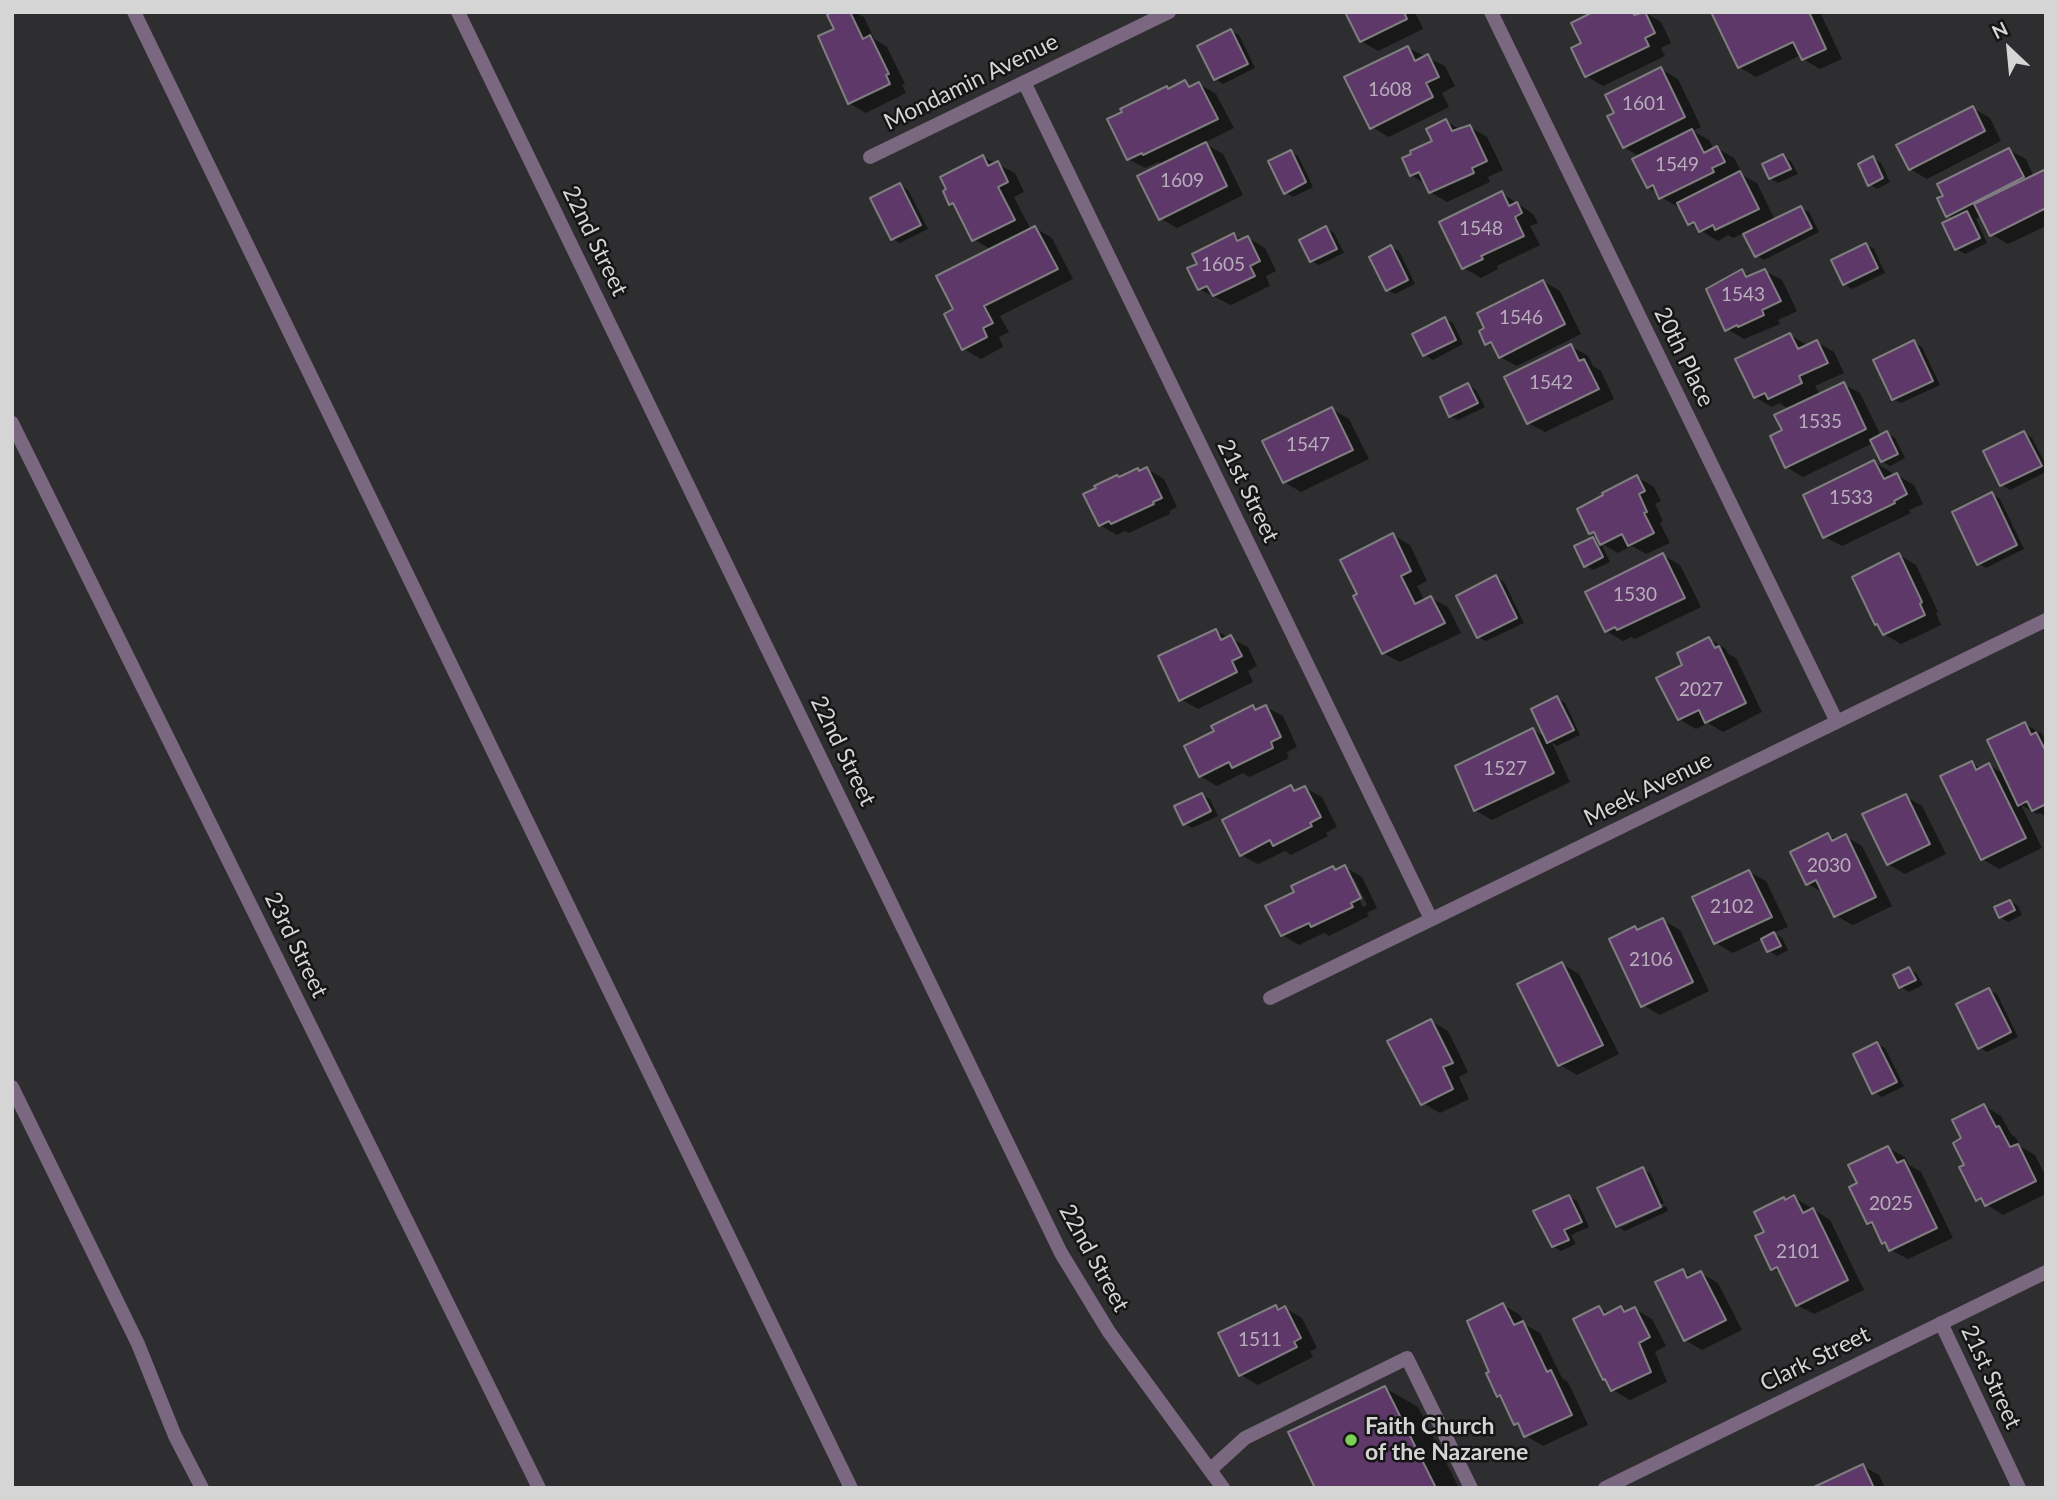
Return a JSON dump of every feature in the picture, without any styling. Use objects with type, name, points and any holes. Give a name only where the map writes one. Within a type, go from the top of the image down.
[{"type":"street","points":[[134,12],[852,1488]]},
{"type":"street","name":"22nd Street","points":[[458,12],[1061,1253],[1109,1332],[1223,1488]]},
{"type":"street","name":"Mondamin Avenue","points":[[870,157],[1169,12]]},
{"type":"street","name":"20th Place","points":[[1491,12],[1837,722]]},
{"type":"street","name":"21st Street","points":[[1024,82],[1431,919]]},
{"type":"street","name":"23rd Street","points":[[12,424],[538,1488]]},
{"type":"street","name":"Meek Avenue","points":[[1270,998],[2046,620]]},
{"type":"street","points":[[12,1087],[138,1344],[175,1436],[202,1488]]},
{"type":"street","name":"Clark Street","points":[[1605,1488],[1630,1482],[2046,1272]]},
{"type":"street","name":"21st Street","points":[[1941,1323],[2019,1488]]},
{"type":"street","points":[[1210,1469],[1245,1438],[1407,1358],[1471,1488]]},
{"type":"building","points":[[832,12],[850,12],[863,39],[870,35],[889,74],[886,75],[890,84],[848,104],[818,36],[834,29],[827,15]]},
{"type":"building","points":[[1345,12],[1404,12],[1407,19],[1360,42]]},
{"type":"building","points":[[1593,12],[1633,12],[1634,15],[1645,12],[1655,33],[1645,38],[1649,46],[1585,77],[1571,48],[1581,43],[1571,23]]},
{"type":"building","points":[[1711,12],[1809,12],[1826,49],[1802,60],[1793,42],[1738,68]]},
{"type":"building","points":[[1231,29],[1248,64],[1214,80],[1197,46]]},
{"type":"building","points":[[1408,46],[1415,61],[1428,54],[1439,77],[1426,83],[1433,97],[1370,129],[1344,77]]},
{"type":"building","points":[[1661,67],[1685,117],[1623,148],[1607,116],[1614,113],[1605,95]]},
{"type":"building","points":[[1185,80],[1189,87],[1199,82],[1218,119],[1127,160],[1107,119],[1122,112],[1120,109]]},
{"type":"building","points":[[1973,106],[1985,131],[1909,170],[1896,145]]},
{"type":"building","points":[[1446,119],[1452,131],[1470,125],[1487,161],[1472,168],[1474,173],[1429,193],[1419,172],[1410,176],[1402,158],[1411,154],[1410,151],[1432,141],[1426,129]]},
{"type":"building","points":[[1692,129],[1704,153],[1717,146],[1725,162],[1712,168],[1714,172],[1659,199],[1653,185],[1647,188],[1632,159]]},
{"type":"building","points":[[1206,142],[1227,186],[1159,220],[1137,176]]},
{"type":"building","points":[[2009,148],[2024,177],[1946,217],[1937,198],[1943,196],[1937,184]]},
{"type":"building","points":[[1291,150],[1306,182],[1284,194],[1268,161]]},
{"type":"building","points":[[1783,154],[1791,169],[1769,179],[1762,164]]},
{"type":"building","points":[[983,155],[988,166],[998,161],[1008,182],[998,187],[1015,220],[972,241],[953,203],[949,205],[940,177]]},
{"type":"building","points":[[1873,156],[1883,178],[1868,186],[1858,164]]},
{"type":"building","points":[[2046,169],[2046,208],[1990,236],[1974,204]]},
{"type":"building","points":[[1740,171],[1759,209],[1715,230],[1713,225],[1699,232],[1694,222],[1688,225],[1677,203]]},
{"type":"building","points":[[900,183],[921,225],[891,240],[870,198]]},
{"type":"building","points":[[1502,191],[1509,206],[1517,202],[1522,213],[1515,217],[1524,236],[1481,256],[1483,259],[1462,269],[1439,222]]},
{"type":"building","points":[[1801,206],[1812,228],[1755,257],[1743,234]]},
{"type":"building","points":[[1967,211],[1980,238],[1955,250],[1942,223]]},
{"type":"building","points":[[1035,226],[1058,269],[984,306],[993,323],[983,328],[987,337],[962,350],[944,314],[953,309],[936,276]]},
{"type":"building","points":[[1326,226],[1337,249],[1310,262],[1299,240]]},
{"type":"building","points":[[1234,233],[1237,241],[1248,236],[1260,261],[1250,266],[1255,276],[1213,296],[1207,286],[1198,290],[1187,268],[1197,264],[1192,254]]},
{"type":"building","points":[[1866,243],[1878,268],[1843,285],[1831,260]]},
{"type":"building","points":[[1391,245],[1408,280],[1386,291],[1369,257]]},
{"type":"building","points":[[1742,269],[1746,277],[1765,269],[1781,301],[1762,310],[1764,315],[1725,331],[1706,289]]},
{"type":"building","points":[[1543,280],[1565,324],[1499,358],[1491,342],[1485,345],[1479,331],[1484,328],[1477,313]]},
{"type":"building","points":[[1445,317],[1456,340],[1423,356],[1412,334]]},
{"type":"building","points":[[1790,333],[1798,349],[1817,340],[1828,363],[1799,376],[1802,383],[1768,399],[1765,393],[1754,398],[1735,359]]},
{"type":"building","points":[[1914,340],[1933,381],[1892,400],[1873,360]]},
{"type":"building","points":[[1571,344],[1579,361],[1584,359],[1599,389],[1527,424],[1504,377]]},
{"type":"building","points":[[1844,382],[1866,429],[1785,468],[1770,436],[1782,430],[1774,415]]},
{"type":"building","points":[[1468,383],[1478,403],[1449,417],[1440,397]]},
{"type":"building","points":[[1332,407],[1353,450],[1283,483],[1262,441]]},
{"type":"building","points":[[1887,431],[1898,454],[1881,462],[1870,440]]},
{"type":"building","points":[[2024,431],[2042,466],[2000,486],[1983,451]]},
{"type":"building","points":[[1874,460],[1884,479],[1897,473],[1907,494],[1894,501],[1895,503],[1823,538],[1803,495]]},
{"type":"building","points":[[1147,467],[1162,498],[1111,524],[1109,521],[1099,526],[1083,494],[1117,475],[1119,477]]},
{"type":"building","points":[[1637,475],[1645,491],[1639,494],[1647,512],[1644,513],[1654,533],[1628,546],[1622,534],[1600,545],[1594,532],[1589,534],[1577,509]]},
{"type":"building","points":[[1992,492],[2017,545],[1977,565],[1952,512]]},
{"type":"building","points":[[1393,533],[1411,571],[1401,576],[1415,604],[1431,596],[1445,623],[1382,654],[1353,596],[1357,594],[1340,560]]},
{"type":"building","points":[[1593,537],[1603,557],[1584,567],[1574,546]]},
{"type":"building","points":[[1663,553],[1685,598],[1617,630],[1615,627],[1605,632],[1585,592]]},
{"type":"building","points":[[1899,553],[1922,602],[1920,604],[1925,615],[1883,635],[1877,624],[1875,625],[1852,577]]},
{"type":"building","points":[[1496,575],[1517,618],[1477,638],[1456,596]]},
{"type":"building","points":[[1216,629],[1221,640],[1231,635],[1242,656],[1232,661],[1237,672],[1179,701],[1158,656]]},
{"type":"building","points":[[1709,637],[1715,648],[1719,646],[1746,703],[1705,723],[1699,710],[1678,720],[1656,678],[1682,665],[1677,653]]},
{"type":"building","points":[[1557,696],[1574,730],[1547,743],[1531,709]]},
{"type":"building","points":[[1253,705],[1255,710],[1266,705],[1281,737],[1271,742],[1273,748],[1232,768],[1229,762],[1199,777],[1184,746],[1214,731],[1211,726]]},
{"type":"building","points":[[2025,722],[2031,735],[2036,732],[2046,752],[2046,804],[2032,811],[2027,801],[2018,806],[1987,740]]},
{"type":"building","points":[[1533,728],[1554,773],[1474,811],[1455,766]]},
{"type":"building","points":[[1972,761],[1976,770],[1989,763],[2026,838],[1981,860],[1940,776]]},
{"type":"building","points":[[1291,785],[1294,791],[1305,786],[1321,817],[1310,823],[1312,826],[1273,846],[1270,840],[1240,856],[1222,820]]},
{"type":"building","points":[[1202,793],[1211,811],[1183,825],[1174,806]]},
{"type":"building","points":[[1906,794],[1930,844],[1887,865],[1862,814]]},
{"type":"building","points":[[1828,833],[1832,841],[1846,834],[1876,897],[1834,917],[1816,880],[1806,885],[1790,852]]},
{"type":"building","points":[[1345,865],[1361,898],[1351,903],[1353,907],[1311,927],[1309,923],[1281,936],[1265,906],[1294,892],[1291,886],[1333,866],[1335,870]]},
{"type":"building","points":[[1749,870],[1772,917],[1714,944],[1692,897]]},
{"type":"building","points":[[2010,900],[2015,910],[1999,918],[1994,907]]},
{"type":"building","points":[[1663,918],[1693,982],[1641,1007],[1609,939],[1635,926],[1637,930]]},
{"type":"building","points":[[1774,932],[1781,946],[1767,952],[1761,939]]},
{"type":"building","points":[[1562,962],[1603,1045],[1558,1066],[1517,984]]},
{"type":"building","points":[[1909,967],[1916,980],[1899,988],[1893,975]]},
{"type":"building","points":[[1989,988],[2011,1032],[1978,1049],[1956,1004]]},
{"type":"building","points":[[1431,1019],[1453,1063],[1443,1067],[1453,1089],[1421,1105],[1387,1041]]},
{"type":"building","points":[[1877,1042],[1897,1082],[1872,1094],[1853,1054]]},
{"type":"building","points":[[1984,1104],[2010,1147],[2018,1144],[2036,1181],[1985,1206],[1981,1198],[1976,1201],[1959,1167],[1964,1165],[1953,1143],[1961,1138],[1952,1120]]},
{"type":"building","points":[[1888,1146],[1897,1163],[1904,1160],[1937,1228],[1889,1251],[1885,1242],[1882,1244],[1872,1222],[1867,1224],[1849,1187],[1857,1183],[1848,1165]]},
{"type":"building","points":[[1643,1167],[1661,1207],[1616,1227],[1597,1188]]},
{"type":"building","points":[[1569,1195],[1582,1222],[1564,1230],[1569,1240],[1552,1247],[1533,1211]]},
{"type":"building","points":[[1794,1195],[1803,1213],[1813,1208],[1848,1280],[1796,1306],[1777,1267],[1771,1270],[1755,1236],[1764,1232],[1754,1212]]},
{"type":"building","points":[[1683,1269],[1687,1278],[1701,1271],[1726,1320],[1684,1341],[1655,1282]]},
{"type":"building","points":[[1503,1303],[1514,1325],[1523,1321],[1547,1372],[1551,1370],[1572,1415],[1524,1437],[1518,1423],[1514,1425],[1500,1395],[1497,1397],[1467,1321]]},
{"type":"building","points":[[1276,1305],[1278,1310],[1285,1306],[1301,1338],[1294,1342],[1297,1347],[1239,1376],[1218,1333]]},
{"type":"building","points":[[1599,1306],[1604,1315],[1621,1306],[1624,1312],[1635,1307],[1650,1337],[1639,1343],[1651,1372],[1611,1391],[1573,1319]]},
{"type":"building","name":"Faith Church of the Nazarene","points":[[1385,1386],[1436,1488],[1315,1488],[1288,1432]]},
{"type":"building","points":[[1863,1464],[1874,1488],[1814,1487]]},
{"type":"place","name":"Faith Church of the Nazarene","points":[[1351,1440]]}]
